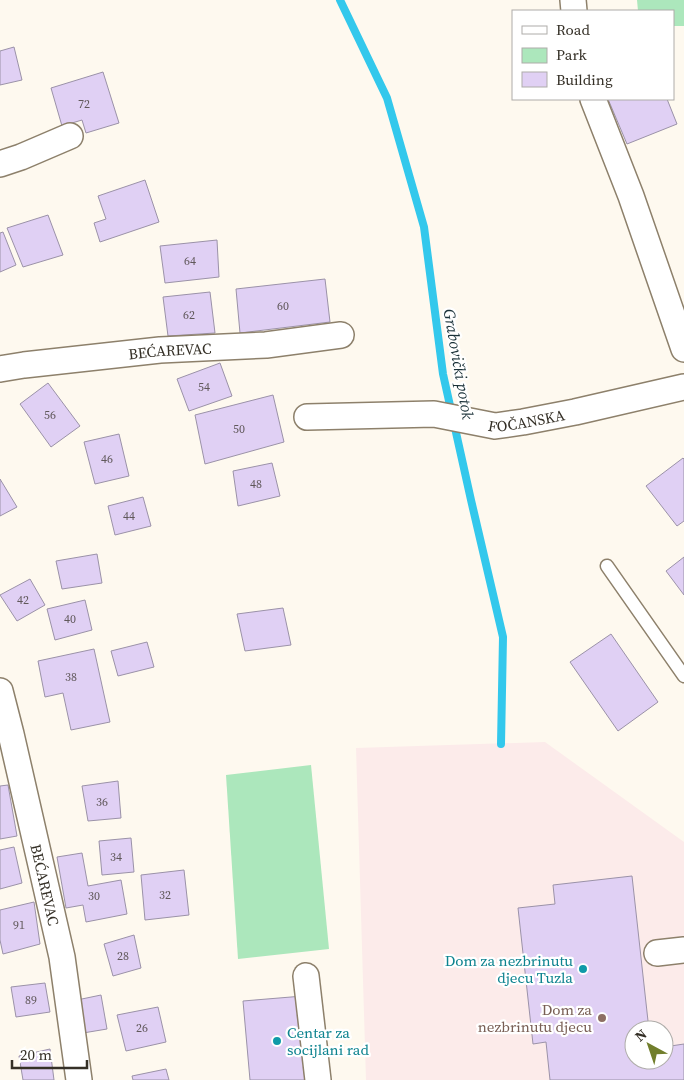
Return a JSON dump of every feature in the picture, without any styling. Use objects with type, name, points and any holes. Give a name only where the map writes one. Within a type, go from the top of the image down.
[{"type":"street","points":[[594,100],[631,196],[684,348]]},
{"type":"street","points":[[0,164],[70,136]]},
{"type":"street","name":"BEĆAREVAC","points":[[0,369],[160,350],[266,345],[341,334]]},
{"type":"street","name":"FOČANSKA","points":[[307,417],[434,414],[495,426],[575,412],[684,387]]},
{"type":"street","name":"BEĆAREVAC","points":[[0,690],[12,734],[62,957],[79,1080]]},
{"type":"street","points":[[657,953],[684,950]]},
{"type":"street","points":[[306,976],[318,1080]]},
{"type":"lane","points":[[607,566],[684,676]]},
{"type":"shaded area","points":[[545,742],[684,842],[684,1080],[366,1080],[356,748]]},
{"type":"green space","points":[[637,0],[684,0],[684,26],[674,26],[674,10],[638,10]]},
{"type":"green space","points":[[311,765],[329,949],[238,959],[226,775]]},
{"type":"building","points":[[14,47],[22,80],[0,85],[0,51]]},
{"type":"building","points":[[103,72],[119,123],[86,133],[82,120],[62,126],[51,88]]},
{"type":"building","points":[[608,100],[667,100],[677,124],[627,144]]},
{"type":"building","points":[[145,180],[159,222],[100,242],[94,223],[106,219],[98,196]]},
{"type":"building","points":[[48,215],[63,255],[23,267],[7,228]]},
{"type":"building","points":[[3,232],[16,265],[0,272],[0,233]]},
{"type":"building","points":[[217,240],[219,277],[165,283],[160,246]]},
{"type":"building","points":[[325,279],[330,322],[240,333],[236,289]]},
{"type":"building","points":[[210,292],[215,333],[168,336],[163,297]]},
{"type":"building","points":[[220,363],[232,396],[189,411],[177,379]]},
{"type":"building","points":[[48,383],[80,426],[51,447],[20,404]]},
{"type":"building","points":[[273,395],[284,442],[205,464],[195,415]]},
{"type":"building","points":[[119,434],[129,476],[95,484],[84,442]]},
{"type":"building","points":[[683,458],[684,521],[677,526],[646,486]]},
{"type":"building","points":[[272,463],[280,496],[238,506],[233,471]]},
{"type":"building","points":[[0,479],[17,507],[0,516]]},
{"type":"building","points":[[143,497],[151,526],[115,535],[108,506]]},
{"type":"building","points":[[97,554],[102,583],[62,589],[56,561]]},
{"type":"building","points":[[684,557],[684,595],[666,571]]},
{"type":"building","points":[[30,579],[45,605],[17,621],[0,595]]},
{"type":"building","points":[[85,600],[92,630],[55,640],[47,609]]},
{"type":"building","points":[[283,608],[291,645],[245,651],[237,614]]},
{"type":"building","points":[[611,634],[658,702],[618,731],[570,662]]},
{"type":"building","points":[[147,642],[154,667],[118,676],[111,651]]},
{"type":"building","points":[[94,649],[110,722],[71,730],[63,693],[45,697],[38,661]]},
{"type":"building","points":[[118,781],[121,818],[88,821],[82,786]]},
{"type":"building","points":[[8,785],[17,836],[0,839],[0,786]]},
{"type":"building","points":[[131,838],[134,872],[102,875],[99,841]]},
{"type":"building","points":[[14,847],[22,883],[0,889],[0,850]]},
{"type":"building","points":[[82,853],[88,886],[121,880],[127,914],[86,922],[83,905],[66,908],[57,857]]},
{"type":"building","points":[[184,870],[189,915],[145,920],[141,875]]},
{"type":"building","name":"Dom za nezbrinutu djecu Tuzla","points":[[632,876],[648,1020],[624,1020],[624,1070],[674,1070],[674,1046],[684,1044],[684,1080],[550,1080],[546,1042],[533,1044],[518,908],[555,904],[553,885]]},
{"type":"building","points":[[34,902],[40,944],[3,954],[0,940],[0,910]]},
{"type":"building","points":[[134,935],[141,968],[113,976],[104,944]]},
{"type":"building","points":[[45,983],[50,1012],[16,1017],[11,987]]},
{"type":"building","points":[[101,995],[107,1029],[83,1033],[77,1000]]},
{"type":"building","name":"Centar za socijlani rad","points":[[303,996],[313,1080],[250,1080],[243,1001]]},
{"type":"building","points":[[158,1007],[166,1042],[126,1051],[117,1015]]},
{"type":"building","points":[[50,1049],[54,1080],[23,1080],[19,1056]]},
{"type":"building","points":[[166,1069],[169,1080],[133,1080],[132,1076]]},
{"type":"waterway","name":"Grabovički potok","points":[[340,0],[387,98],[424,227],[443,374],[503,637],[501,744]]},
{"type":"place","name":"Dom za nezbrinutu djecu Tuzla","points":[[583,969]]},
{"type":"place","name":"Dom za nezbrinutu djecu","points":[[602,1018]]},
{"type":"place","name":"Centar za socijlani rad","points":[[277,1041]]}]
